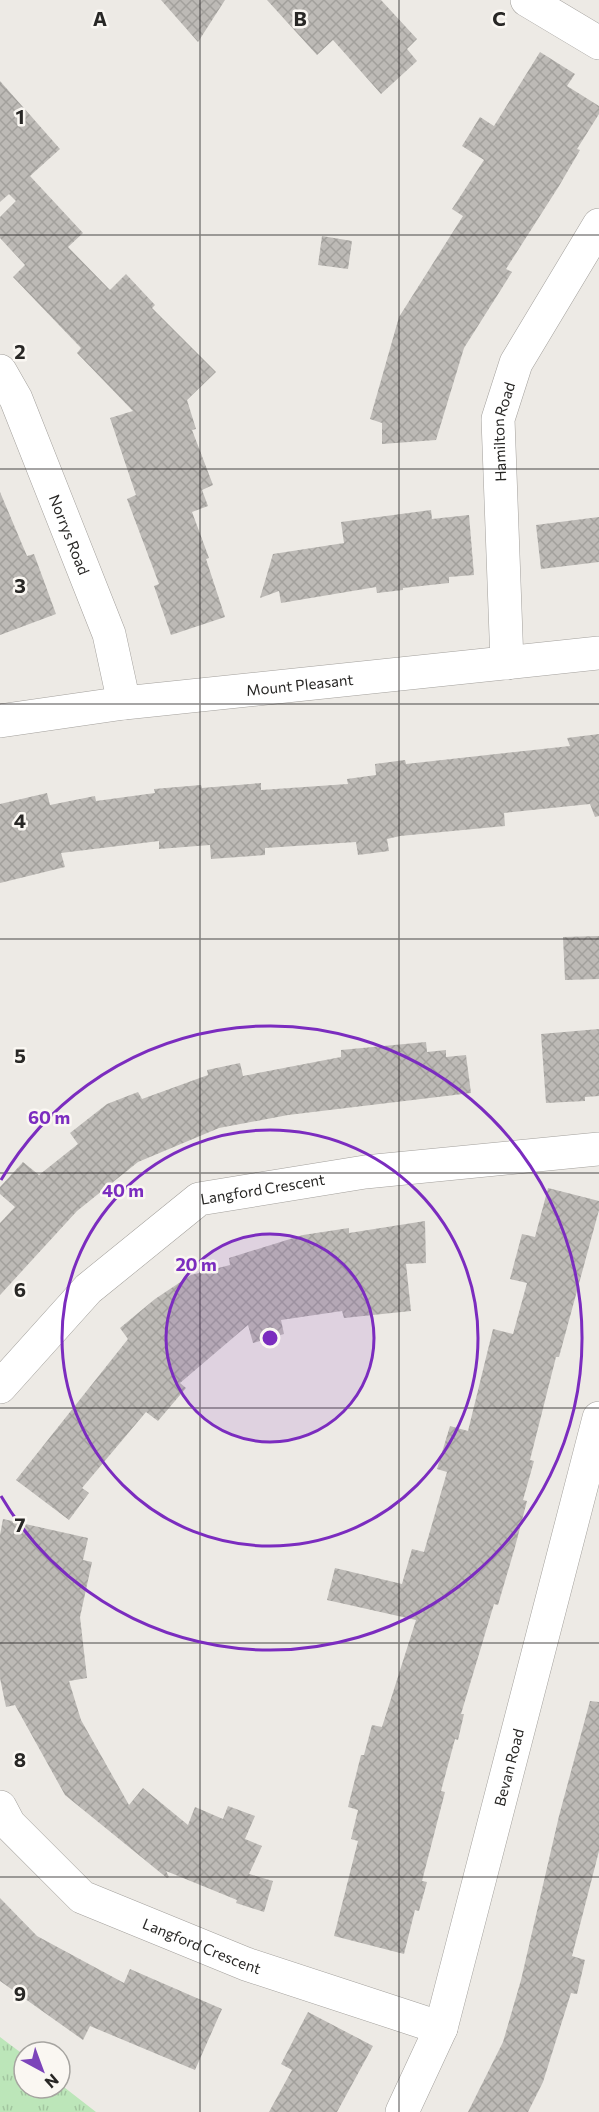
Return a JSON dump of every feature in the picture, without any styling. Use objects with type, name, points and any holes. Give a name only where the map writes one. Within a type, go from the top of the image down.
[{"type":"street","points":[[527,0],[599,43]]},
{"type":"street","name":"Hamilton Road","points":[[507,663],[498,418],[516,363],[599,225]]},
{"type":"street","name":"Norrys Road","points":[[0,371],[16,399],[109,634],[124,703]]},
{"type":"street","name":"Mount Pleasant","points":[[0,721],[124,703],[599,653]]},
{"type":"street","name":"Langford Crescent","points":[[0,1387],[88,1289],[199,1199],[364,1172],[599,1149]]},
{"type":"street","name":"Bevan Road","points":[[402,2112],[441,2028],[599,1418]]},
{"type":"street","name":"Langford Crescent","points":[[0,1807],[9,1824],[82,1897],[246,1964],[441,2028]]},
{"type":"green space","points":[[0,2037],[12,2046],[12,2100],[72,2100],[72,2093],[96,2112],[0,2112]]},
{"type":"building","points":[[161,0],[225,0],[198,42]]},
{"type":"building","points":[[267,0],[381,0],[417,39],[407,49],[417,61],[381,94],[333,40],[317,55]]},
{"type":"building","points":[[540,52],[575,74],[567,86],[599,106],[599,114],[577,149],[580,150],[559,186],[506,269],[512,272],[464,348],[436,440],[382,444],[382,423],[370,419],[399,317],[463,216],[452,209],[484,160],[462,146],[480,117],[494,126]]},
{"type":"building","points":[[0,81],[60,149],[30,176],[83,233],[68,247],[110,290],[126,274],[155,305],[152,308],[216,372],[187,400],[196,429],[192,430],[213,485],[202,490],[208,506],[192,512],[209,558],[206,559],[225,617],[171,635],[154,586],[159,584],[127,499],[136,495],[110,418],[133,411],[77,353],[81,348],[13,277],[25,265],[0,238],[0,217],[16,201],[9,194],[0,202]]},
{"type":"building","points":[[322,236],[352,241],[348,269],[318,265]]},
{"type":"building","points":[[0,492],[27,556],[34,554],[56,614],[0,635]]},
{"type":"building","points":[[431,510],[432,519],[469,515],[474,575],[449,577],[449,583],[377,593],[376,587],[281,603],[279,591],[260,598],[273,554],[344,543],[341,522]]},
{"type":"building","points":[[599,517],[599,562],[541,569],[536,525]]},
{"type":"building","points":[[599,734],[599,816],[595,817],[590,804],[504,813],[505,826],[400,836],[387,839],[389,851],[358,855],[356,842],[265,848],[265,855],[211,859],[210,845],[159,849],[159,841],[61,853],[65,867],[0,883],[0,804],[47,793],[50,805],[95,796],[96,801],[155,793],[154,789],[201,785],[202,788],[261,783],[261,790],[348,784],[347,779],[376,775],[375,764],[405,760],[406,764],[570,746],[567,738]]},
{"type":"building","points":[[599,936],[599,979],[565,980],[563,937]]},
{"type":"building","points":[[599,1029],[599,1096],[585,1097],[585,1101],[546,1103],[541,1034]]},
{"type":"building","points":[[426,1042],[427,1052],[446,1050],[446,1057],[466,1055],[471,1093],[288,1115],[219,1128],[138,1162],[77,1211],[0,1295],[0,1223],[15,1207],[0,1194],[0,1187],[23,1162],[39,1175],[78,1144],[70,1133],[107,1104],[138,1092],[142,1099],[208,1075],[207,1070],[240,1063],[243,1076],[341,1057],[341,1050]]},
{"type":"building","points":[[548,1188],[599,1201],[599,1210],[559,1357],[556,1357],[530,1460],[534,1461],[523,1500],[527,1501],[515,1547],[498,1605],[494,1604],[461,1714],[464,1714],[441,1791],[445,1792],[422,1881],[427,1882],[419,1911],[415,1910],[404,1954],[334,1936],[358,1841],[351,1839],[358,1810],[348,1807],[361,1755],[364,1755],[372,1725],[382,1727],[416,1620],[327,1600],[335,1568],[402,1584],[412,1549],[424,1552],[447,1472],[437,1469],[450,1426],[468,1431],[493,1329],[513,1334],[527,1283],[510,1279],[522,1234],[535,1237]]},
{"type":"building","points":[[425,1221],[426,1263],[406,1264],[411,1311],[344,1318],[342,1311],[281,1320],[284,1334],[253,1343],[248,1325],[180,1383],[186,1388],[158,1421],[146,1412],[82,1488],[89,1493],[69,1520],[16,1480],[128,1339],[120,1328],[155,1299],[191,1275],[230,1265],[229,1258],[303,1235],[349,1228],[349,1233]]},
{"type":"building","points":[[3,1519],[88,1538],[83,1560],[92,1562],[80,1617],[87,1678],[69,1681],[81,1720],[129,1805],[143,1788],[188,1825],[195,1807],[223,1819],[228,1806],[255,1816],[245,1839],[262,1846],[249,1874],[273,1881],[264,1912],[236,1903],[237,1900],[166,1871],[169,1877],[167,1878],[65,1795],[15,1705],[6,1707],[0,1678],[0,1535]]},
{"type":"building","points":[[590,1701],[599,1702],[599,1851],[572,1956],[585,1960],[577,1994],[571,1993],[543,2082],[528,2112],[468,2112],[503,2042],[521,1980],[559,1816]]},
{"type":"building","points":[[0,1898],[37,1936],[124,1983],[130,1969],[222,2009],[195,2070],[90,2026],[83,2040],[0,1981]]},
{"type":"building","points":[[308,2012],[373,2046],[337,2112],[269,2112],[292,2070],[281,2064]]}]
